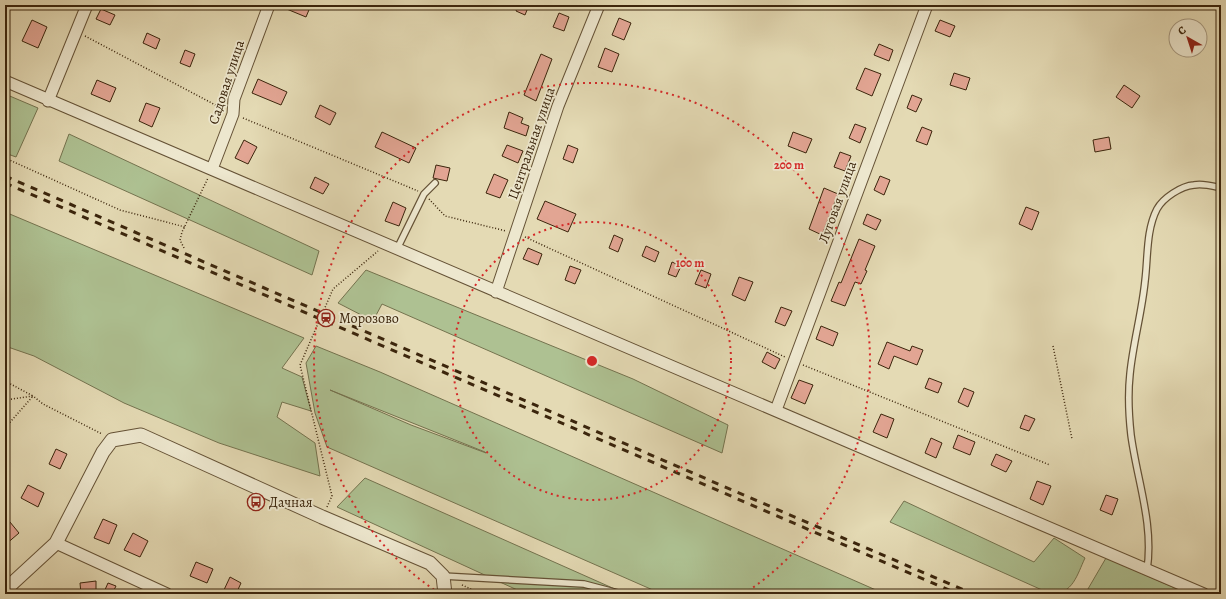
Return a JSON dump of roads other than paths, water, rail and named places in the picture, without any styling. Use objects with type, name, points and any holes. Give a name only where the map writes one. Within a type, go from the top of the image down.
[{"type":"street","points":[[48,101],[87,5]]},
{"type":"street","name":"Садовая улица","points":[[212,169],[233,114],[234,99],[269,5]]},
{"type":"street","name":"Центральная улица","points":[[496,292],[517,234],[558,106],[599,5]]},
{"type":"street","name":"Луговая улица","points":[[776,410],[928,5]]},
{"type":"street","points":[[5,81],[48,101],[212,169],[496,292],[776,410],[1204,594]]},
{"type":"street","points":[[5,590],[56,543],[103,452],[112,440],[141,435],[322,517],[430,563],[443,576],[445,594]]},
{"type":"street","points":[[56,543],[167,594]]},
{"type":"lane","points":[[397,249],[424,194],[435,183]]},
{"type":"lane","points":[[1147,570],[1150,550],[1149,528],[1131,434],[1130,375],[1145,283],[1151,227],[1157,209],[1165,199],[1178,191],[1193,184],[1210,185],[1221,188]]},
{"type":"lane","points":[[443,576],[584,584],[622,594]]},
{"type":"railway","points":[[5,176],[973,594]]},
{"type":"railway","points":[[5,183],[958,594]]},
{"type":"place","name":"Морозово","points":[[326,318]]},
{"type":"place","name":"Дачная","points":[[256,502]]}]
